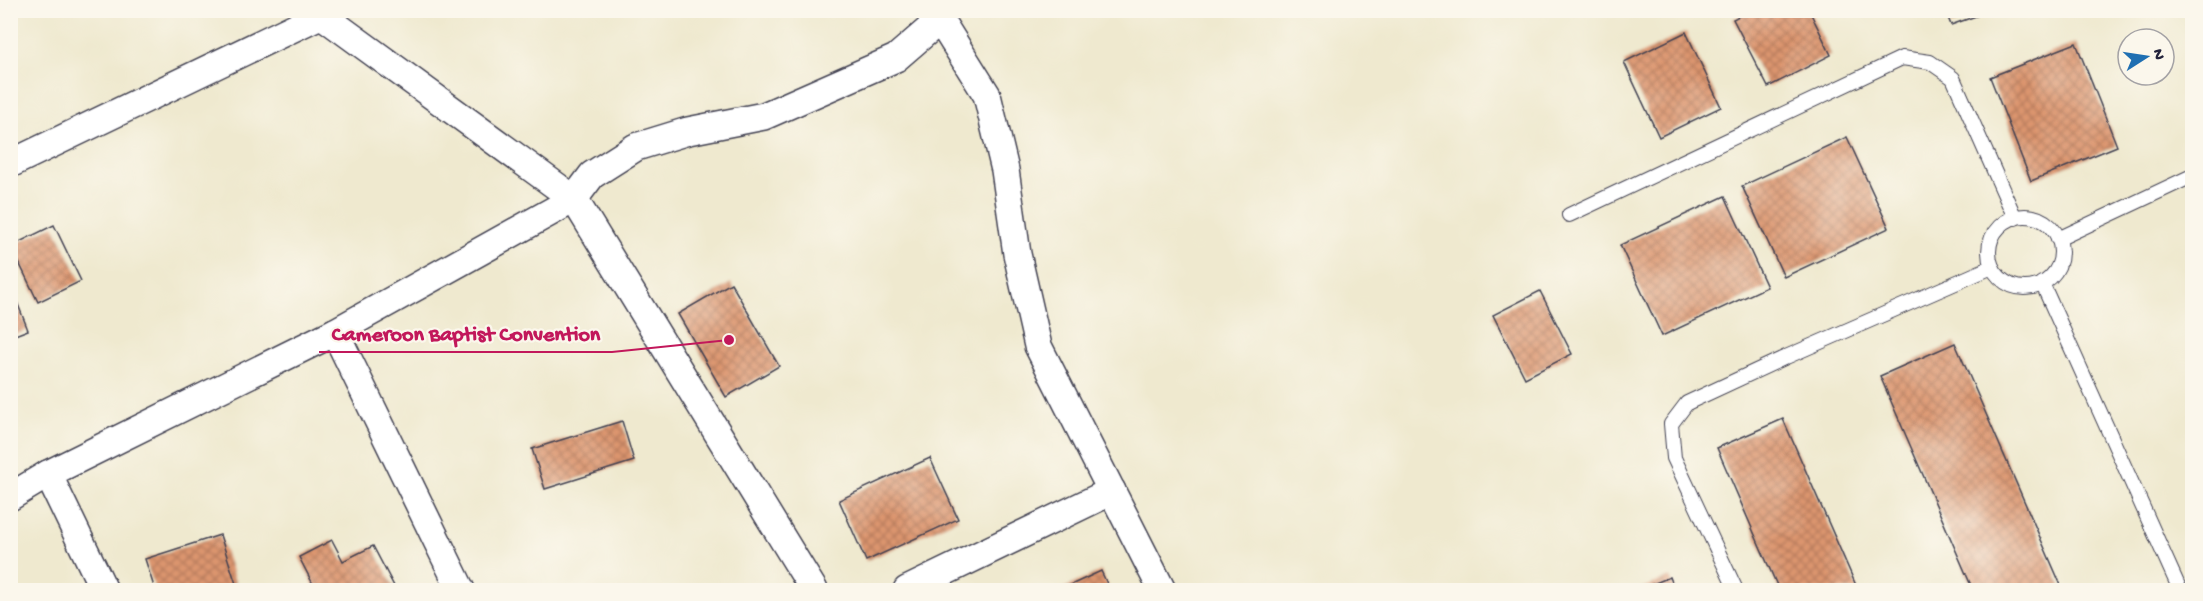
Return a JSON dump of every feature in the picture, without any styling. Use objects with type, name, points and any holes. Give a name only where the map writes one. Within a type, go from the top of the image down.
[{"type":"street","points":[[10,164],[318,13],[574,199],[814,591]]},
{"type":"street","points":[[10,497],[48,474],[335,332],[574,199],[592,175],[636,147],[688,131],[764,116],[896,58],[941,15],[987,95],[1005,170],[1017,254],[1038,346],[1162,591]]},
{"type":"street","points":[[335,332],[461,591]]},
{"type":"street","points":[[48,474],[104,591]]},
{"type":"street","points":[[907,591],[1112,491]]},
{"type":"lane","points":[[1569,215],[1902,58],[1930,62],[1953,78],[2015,218]]},
{"type":"lane","points":[[2058,239],[2193,176]]},
{"type":"lane","points":[[2015,218],[2036,218],[2045,222],[2058,239],[2060,249],[2057,268],[2042,283],[2033,287],[2013,286],[1997,275],[1992,267],[1989,246],[1992,237],[1998,228],[2015,218]]},
{"type":"lane","points":[[1736,591],[1674,458],[1671,424],[1687,403],[1992,267]]},
{"type":"lane","points":[[2042,283],[2180,591]]},
{"type":"building","points":[[1751,10],[1809,10],[1831,55],[1768,87],[1733,19]]},
{"type":"building","points":[[1945,10],[1990,10],[1990,11],[1951,25]]},
{"type":"building","points":[[1686,32],[1721,107],[1659,137],[1624,62]]},
{"type":"building","points":[[2076,43],[2117,146],[2031,181],[1990,77]]},
{"type":"building","points":[[1847,137],[1889,228],[1784,277],[1742,186]]},
{"type":"building","points":[[1725,196],[1767,287],[1662,336],[1620,245]]},
{"type":"building","points":[[54,225],[81,281],[38,302],[11,246]]},
{"type":"building","points":[[731,283],[779,366],[726,397],[678,314]]},
{"type":"building","points":[[10,284],[28,330],[10,337]]},
{"type":"building","points":[[1540,291],[1572,354],[1525,378],[1493,315]]},
{"type":"building","points":[[1955,343],[2063,590],[1973,590],[1880,376]]},
{"type":"building","points":[[1783,419],[1858,590],[1779,590],[1717,448]]},
{"type":"building","points":[[622,421],[634,461],[545,489],[532,449]]},
{"type":"building","points":[[930,458],[958,519],[866,561],[839,500]]},
{"type":"building","points":[[220,535],[238,590],[155,590],[145,559]]},
{"type":"building","points":[[332,540],[343,561],[373,546],[396,590],[316,590],[299,557]]},
{"type":"building","points":[[1101,571],[1110,590],[1060,590]]},
{"type":"building","points":[[1670,577],[1675,590],[1638,590]]},
{"type":"place","name":"Cameroon Baptist Convention","points":[[729,340]]}]
